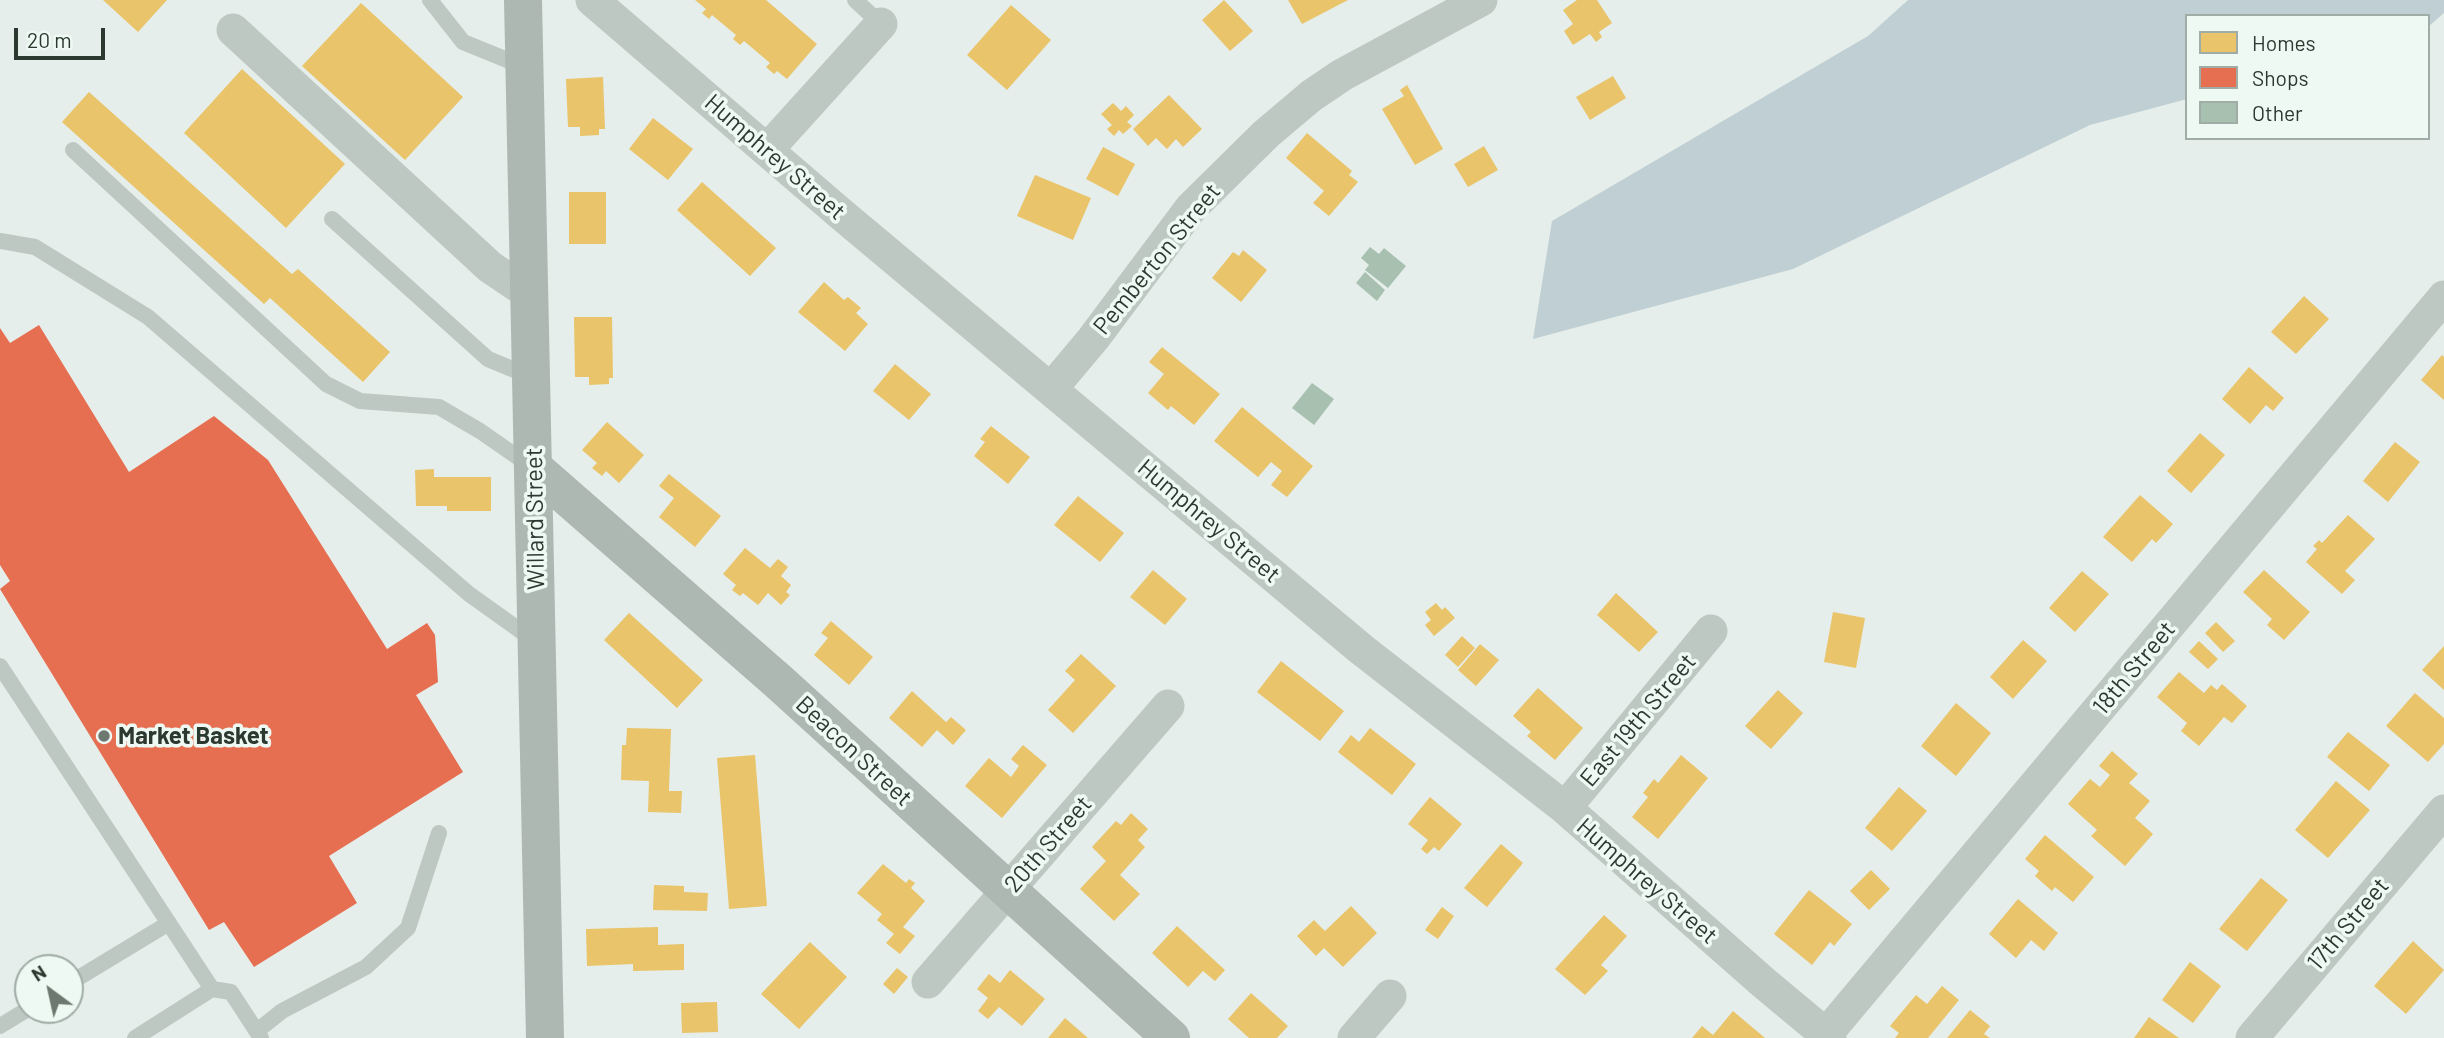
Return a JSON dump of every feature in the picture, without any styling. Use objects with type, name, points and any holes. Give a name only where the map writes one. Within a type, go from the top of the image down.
[{"type":"main road","name":"Willard Street","points":[[523,0],[545,1038]]},
{"type":"main road","name":"Beacon Street","points":[[534,468],[779,681],[1171,1038]]},
{"type":"street","name":"Humphrey Street","points":[[592,0],[1361,649],[1565,808],[1826,1037]]},
{"type":"street","name":"Pemberton Street","points":[[1051,389],[1191,208],[1266,134],[1311,96],[1342,75],[1481,0]]},
{"type":"street","points":[[767,150],[881,24]]},
{"type":"street","points":[[233,30],[491,267],[530,294]]},
{"type":"street","name":"18th Street","points":[[1826,1037],[2444,298]]},
{"type":"street","name":"East 19th Street","points":[[1565,808],[1711,631]]},
{"type":"street","name":"20th Street","points":[[928,982],[1168,705]]},
{"type":"street","name":"17th Street","points":[[2252,1038],[2444,811]]},
{"type":"street","points":[[1354,1038],[1390,996]]},
{"type":"lane","points":[[430,0],[463,42],[524,67]]},
{"type":"lane","points":[[855,0],[881,24]]},
{"type":"lane","points":[[73,150],[326,384],[360,401],[439,407],[534,468]]},
{"type":"lane","points":[[332,219],[488,359],[532,377]]},
{"type":"lane","points":[[0,241],[35,247],[148,317],[469,594],[537,642]]},
{"type":"lane","points":[[0,666],[212,989]]},
{"type":"lane","points":[[144,1036],[212,989],[231,992],[259,1034],[282,1011],[366,967],[408,929],[439,832]]},
{"type":"lane","points":[[84,975],[169,923]]},
{"type":"shaded area","points":[[1908,0],[2444,0],[2444,13],[2430,25],[2430,14],[2185,14],[2185,100],[2090,125],[1793,269],[1533,339],[1552,221],[1868,36]]},
{"type":"building: Homes","points":[[103,0],[167,0],[138,32]]},
{"type":"building: Homes","points":[[695,0],[766,0],[817,44],[787,79],[777,71],[774,74],[766,67],[770,63],[744,41],[740,45],[733,39],[736,35],[712,15],[709,19],[702,13],[706,9]]},
{"type":"building: Homes","points":[[1224,0],[1253,31],[1230,51],[1202,20]]},
{"type":"building: Homes","points":[[1288,0],[1348,0],[1302,24]]},
{"type":"building: Homes","points":[[1577,0],[1597,0],[1612,23],[1599,32],[1602,37],[1596,42],[1590,34],[1573,45],[1564,31],[1573,24],[1563,10]]},
{"type":"building: Homes","points":[[361,3],[463,97],[405,160],[302,66]]},
{"type":"building: Homes","points":[[1011,5],[1051,40],[1007,90],[967,55]]},
{"type":"building: Homes","points":[[242,69],[345,164],[286,228],[184,133]]},
{"type":"building: Homes","points":[[1613,76],[1626,98],[1590,120],[1576,97]]},
{"type":"building: Homes","points":[[603,77],[605,129],[599,129],[599,135],[580,136],[580,127],[568,127],[566,79]]},
{"type":"building: Homes","points":[[1407,85],[1443,149],[1415,165],[1382,109],[1404,96],[1400,90]]},
{"type":"building: Homes","points":[[89,92],[292,274],[298,269],[390,352],[363,382],[270,298],[264,304],[62,122]]},
{"type":"building: Homes","points":[[1169,95],[1202,129],[1183,147],[1176,139],[1167,149],[1156,138],[1148,146],[1133,129]]},
{"type":"building: Homes","points":[[1113,103],[1121,111],[1126,106],[1134,115],[1127,122],[1132,126],[1123,134],[1119,130],[1114,136],[1107,129],[1112,125],[1101,114]]},
{"type":"building: Homes","points":[[653,118],[693,149],[668,180],[629,149]]},
{"type":"building: Homes","points":[[1307,133],[1352,171],[1349,175],[1358,182],[1329,216],[1313,203],[1324,191],[1286,158]]},
{"type":"building: Homes","points":[[1484,146],[1498,170],[1468,187],[1454,164]]},
{"type":"building: Homes","points":[[1103,147],[1135,164],[1118,196],[1086,179]]},
{"type":"building: Homes","points":[[1035,175],[1091,198],[1073,240],[1017,216]]},
{"type":"building: Homes","points":[[702,182],[776,248],[750,276],[677,210]]},
{"type":"building: Homes","points":[[569,192],[606,192],[606,244],[569,244]]},
{"type":"building: Homes","points":[[1243,250],[1267,270],[1241,302],[1212,278],[1233,252],[1239,256]]},
{"type":"building: Homes","points":[[824,282],[844,300],[848,297],[861,308],[856,313],[868,324],[845,351],[798,312]]},
{"type":"building: Homes","points":[[2304,296],[2329,319],[2296,354],[2271,332]]},
{"type":"building: Homes","points":[[574,317],[612,317],[613,378],[609,378],[609,384],[589,385],[589,377],[575,377]]},
{"type":"building: Homes","points":[[1162,347],[1220,394],[1194,425],[1171,406],[1168,410],[1148,393],[1164,374],[1149,362]]},
{"type":"building: Homes","points":[[2442,355],[2444,357],[2444,400],[2421,380]]},
{"type":"building: Homes","points":[[895,364],[931,394],[909,420],[873,391]]},
{"type":"building: Homes","points":[[2249,367],[2284,398],[2273,411],[2266,405],[2250,424],[2222,399]]},
{"type":"building: Homes","points":[[1242,407],[1313,466],[1287,497],[1271,485],[1282,471],[1271,462],[1258,477],[1214,441]]},
{"type":"building: Homes","points":[[607,422],[644,455],[619,483],[606,471],[602,476],[592,468],[597,463],[582,450]]},
{"type":"building: Homes","points":[[991,426],[1030,457],[1008,484],[974,456],[985,442],[980,439]]},
{"type":"building: Homes","points":[[2200,433],[2225,455],[2191,493],[2167,471]]},
{"type":"building: Homes","points":[[2395,442],[2420,462],[2388,502],[2363,481]]},
{"type":"building: Homes","points":[[434,469],[434,477],[491,477],[491,511],[447,511],[447,506],[416,506],[415,470]]},
{"type":"building: Homes","points":[[669,474],[721,516],[695,547],[659,517],[674,498],[659,486]]},
{"type":"building: Homes","points":[[2140,495],[2173,524],[2156,543],[2152,539],[2132,562],[2103,537]]},
{"type":"building: Homes","points":[[1078,496],[1124,533],[1100,562],[1054,525]]},
{"type":"building: Homes","points":[[2348,515],[2375,539],[2345,571],[2355,580],[2342,594],[2306,562],[2317,549],[2313,546],[2319,540],[2322,543]]},
{"type":"building: Homes","points":[[745,548],[770,568],[778,559],[788,567],[781,576],[791,585],[786,592],[790,595],[781,605],[768,593],[758,605],[743,593],[740,596],[732,590],[736,585],[723,574]]},
{"type":"building: Homes","points":[[1153,570],[1187,599],[1165,625],[1130,597]]},
{"type":"building: Homes","points":[[2264,570],[2310,612],[2284,640],[2267,625],[2272,619],[2243,592]]},
{"type":"building: Homes","points":[[2082,571],[2109,594],[2075,632],[2049,608]]},
{"type":"building: Homes","points":[[1616,593],[1658,632],[1639,652],[1597,615]]},
{"type":"building: Homes","points":[[1436,603],[1442,610],[1445,607],[1455,618],[1434,636],[1425,625],[1431,620],[1425,612]]},
{"type":"building: Homes","points":[[1833,612],[1865,618],[1856,668],[1824,662]]},
{"type":"building: Homes","points":[[629,613],[703,680],[677,708],[604,640]]},
{"type":"building: Homes","points":[[831,621],[873,657],[849,685],[814,655],[828,638],[821,633]]},
{"type":"building: Homes","points":[[2216,622],[2235,641],[2223,652],[2205,633]]},
{"type":"building: Homes","points":[[1462,636],[1475,648],[1458,667],[1445,655]]},
{"type":"building: Homes","points":[[2023,640],[2047,661],[2013,699],[1990,677]]},
{"type":"building: Homes","points":[[2199,641],[2218,659],[2208,669],[2189,652]]},
{"type":"building: Homes","points":[[1480,644],[1499,660],[1476,686],[1458,670]]},
{"type":"building: Homes","points":[[2444,646],[2444,690],[2422,670]]},
{"type":"building: Homes","points":[[1081,654],[1116,686],[1073,733],[1048,710],[1075,680],[1065,671]]},
{"type":"building: Homes","points":[[1281,661],[1344,711],[1320,741],[1257,692]]},
{"type":"building: Homes","points":[[2179,672],[2204,693],[2211,685],[2217,690],[2222,684],[2247,706],[2232,723],[2224,717],[2199,746],[2181,731],[2187,723],[2157,697]]},
{"type":"building: Homes","points":[[1538,688],[1583,728],[1555,760],[1527,736],[1531,732],[1513,716]]},
{"type":"building: Homes","points":[[1778,690],[1803,713],[1771,749],[1745,726]]},
{"type":"building: Homes","points":[[912,691],[946,722],[951,717],[966,730],[953,745],[937,730],[922,747],[889,718]]},
{"type":"building: Homes","points":[[2415,693],[2444,718],[2444,744],[2428,762],[2386,726]]},
{"type":"building: Homes","points":[[1956,703],[1991,733],[1956,776],[1921,746]]},
{"type":"building: Homes","points":[[627,728],[671,729],[669,791],[682,791],[681,813],[648,812],[649,781],[621,780],[622,745],[626,745]]},
{"type":"building: Homes","points":[[1370,728],[1416,764],[1392,795],[1338,752],[1351,735],[1359,742]]},
{"type":"building: Homes","points":[[2348,732],[2390,765],[2369,791],[2327,757]]},
{"type":"building: Homes","points":[[1023,745],[1047,765],[1002,818],[965,786],[989,758],[1011,777],[1019,766],[1011,759]]},
{"type":"building: Homes","points":[[2112,751],[2138,774],[2129,783],[2150,801],[2135,818],[2153,834],[2125,866],[2091,836],[2097,830],[2068,804],[2090,779],[2100,787],[2110,775],[2099,766]]},
{"type":"building: Homes","points":[[755,755],[767,906],[729,909],[717,758]]},
{"type":"building: Homes","points":[[1681,755],[1708,778],[1658,839],[1632,817],[1648,797],[1643,793],[1654,779],[1658,783]]},
{"type":"building: Homes","points":[[2336,781],[2370,810],[2328,858],[2295,830]]},
{"type":"building: Homes","points":[[1899,787],[1927,811],[1892,851],[1865,828]]},
{"type":"building: Homes","points":[[1430,797],[1462,824],[1439,851],[1434,847],[1427,854],[1421,849],[1428,840],[1408,824]]},
{"type":"building: Homes","points":[[1131,813],[1148,829],[1138,840],[1145,847],[1120,875],[1140,894],[1114,921],[1080,889],[1106,861],[1092,847],[1116,821],[1121,825]]},
{"type":"building: Homes","points":[[2045,835],[2094,877],[2073,902],[2055,887],[2052,891],[2035,876],[2039,871],[2025,859]]},
{"type":"building: Homes","points":[[1501,844],[1523,863],[1487,907],[1464,888]]},
{"type":"building: Homes","points":[[883,864],[906,883],[909,879],[915,883],[911,888],[925,901],[903,927],[915,936],[900,954],[886,943],[894,934],[877,920],[882,914],[857,893]]},
{"type":"building: Homes","points":[[1871,870],[1890,889],[1869,910],[1850,891]]},
{"type":"building: Homes","points":[[2261,878],[2288,900],[2247,951],[2219,929]]},
{"type":"building: Homes","points":[[654,885],[684,886],[684,892],[708,893],[707,911],[653,910]]},
{"type":"building: Homes","points":[[1809,890],[1852,924],[1834,946],[1830,942],[1812,965],[1774,934]]},
{"type":"building: Homes","points":[[2018,899],[2058,933],[2044,951],[2031,940],[2016,958],[1989,934]]},
{"type":"building: Homes","points":[[1351,906],[1377,933],[1343,967],[1324,948],[1316,956],[1297,936],[1314,920],[1325,931]]},
{"type":"building: Homes","points":[[1442,907],[1454,916],[1438,939],[1425,930]]},
{"type":"building: Homes","points":[[1604,915],[1627,936],[1601,965],[1608,971],[1585,995],[1555,969]]},
{"type":"building: Homes","points":[[1177,926],[1225,970],[1215,981],[1203,971],[1188,987],[1152,953]]},
{"type":"building: Homes","points":[[658,927],[658,945],[684,944],[684,970],[633,971],[633,964],[587,966],[586,929]]},
{"type":"building: Homes","points":[[2413,941],[2444,970],[2406,1014],[2374,986]]},
{"type":"building: Homes","points":[[810,942],[847,977],[799,1029],[761,994]]},
{"type":"building: Homes","points":[[2190,962],[2221,986],[2193,1023],[2162,1000]]},
{"type":"building: Homes","points":[[897,968],[908,977],[894,994],[883,984]]},
{"type":"building: Homes","points":[[1010,970],[1045,999],[1022,1026],[999,1007],[988,1019],[978,1011],[988,998],[977,989],[989,974],[1000,983]]},
{"type":"building: Homes","points":[[1942,986],[1959,1000],[1928,1038],[1895,1038],[1899,1033],[1890,1026],[1916,995],[1927,1004]]},
{"type":"building: Homes","points":[[1251,993],[1288,1026],[1277,1038],[1249,1038],[1228,1019]]},
{"type":"building: Homes","points":[[717,1002],[718,1032],[682,1033],[681,1003]]},
{"type":"building: Homes","points":[[1970,1010],[1990,1026],[1984,1034],[1990,1038],[1947,1038]]},
{"type":"building: Homes","points":[[1733,1011],[1765,1038],[1692,1038],[1702,1026],[1713,1035]]},
{"type":"building: Homes","points":[[2149,1017],[2179,1038],[2134,1038]]},
{"type":"building: Homes","points":[[1065,1018],[1088,1038],[1048,1038]]},
{"type":"building: Shops","points":[[39,325],[129,472],[214,416],[268,460],[387,649],[427,623],[435,635],[438,682],[416,695],[463,772],[329,856],[357,903],[254,967],[224,922],[209,930],[0,589],[10,581],[0,565],[0,328],[10,343]]},
{"type":"building: Other","points":[[1370,247],[1379,254],[1384,248],[1406,266],[1388,288],[1365,270],[1369,265],[1361,258]]},
{"type":"building: Other","points":[[1365,272],[1385,290],[1377,301],[1356,283]]},
{"type":"building: Other","points":[[1312,383],[1334,399],[1314,425],[1292,408]]},
{"type":"place","name":"Market Basket","points":[[104,736]]}]
